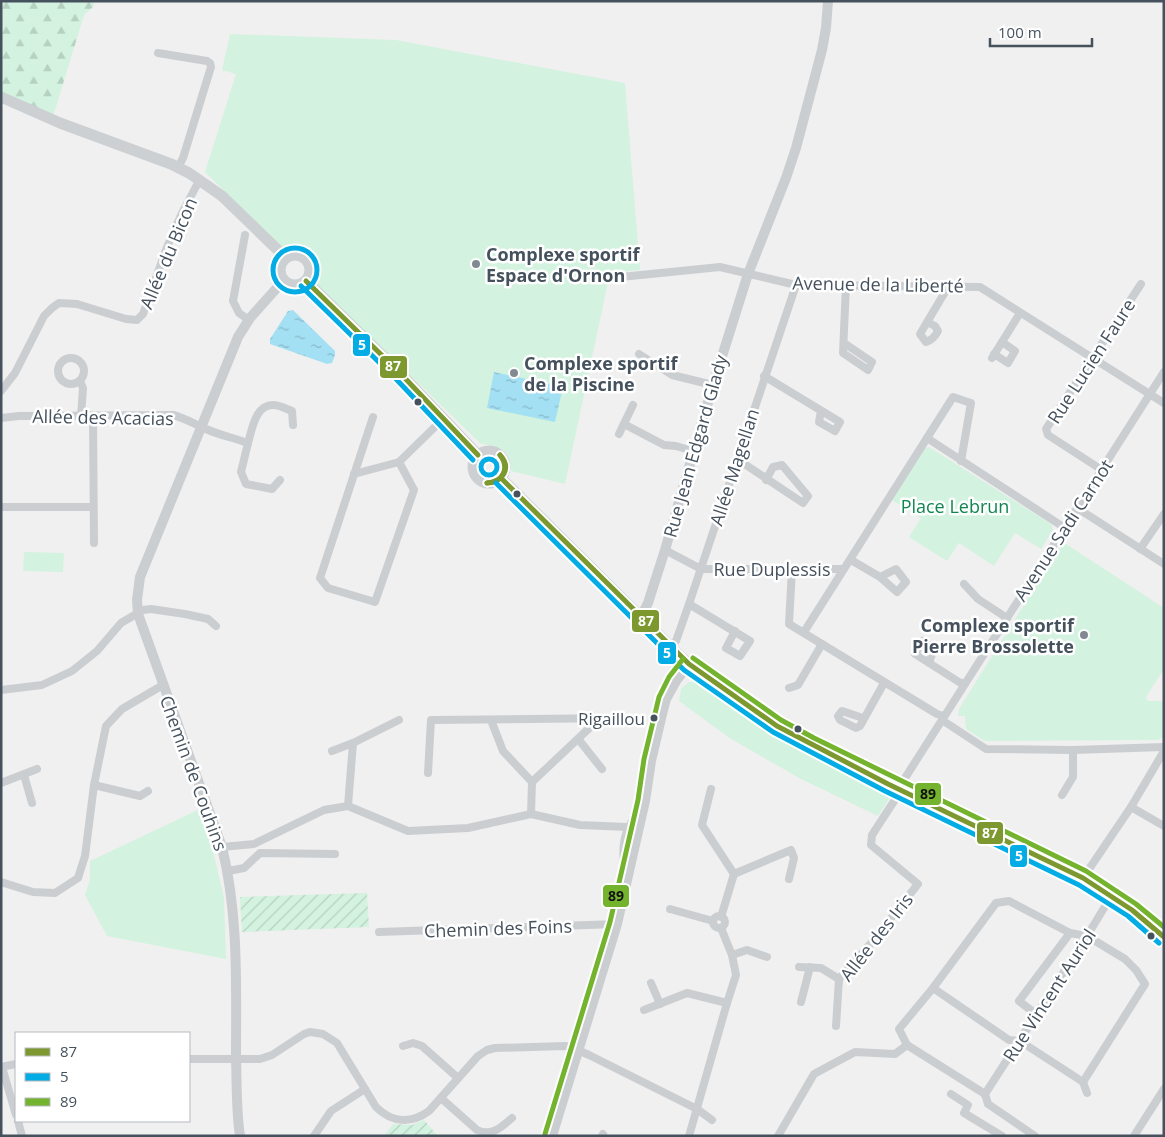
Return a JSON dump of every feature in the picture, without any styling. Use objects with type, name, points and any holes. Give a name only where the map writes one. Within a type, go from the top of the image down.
[{"type":"main road","points":[[1,97],[84,133],[178,167],[200,179],[222,196],[286,258]]},
{"type":"main road","points":[[296,255],[308,262],[310,272],[306,281],[291,285],[284,280],[280,271],[286,258],[296,255]]},
{"type":"main road","points":[[306,281],[444,418],[478,455]]},
{"type":"main road","points":[[493,451],[502,457],[506,465],[501,478],[492,483],[482,482],[478,479],[473,470],[475,459],[478,455],[493,451]]},
{"type":"main road","points":[[501,478],[671,648],[689,664],[777,726],[898,789],[1083,878],[1134,911],[1164,937]]},
{"type":"street","name":"Rue Jean Edgard Glady","points":[[641,617],[648,603],[748,274],[796,148],[822,50],[828,1]]},
{"type":"street","points":[[158,53],[206,61],[210,63],[211,67],[183,158],[178,167]]},
{"type":"street","name":"Allée du Bicon","points":[[1,391],[15,373],[44,316],[59,303],[77,304],[138,320],[143,314],[167,247],[200,179]]},
{"type":"street","points":[[245,235],[233,301],[239,313],[249,320]]},
{"type":"street","name":"Avenue de la Liberté","points":[[611,278],[720,267],[796,285],[980,287],[1020,313]]},
{"type":"street","name":"Chemin de Couhins","points":[[240,1136],[236,1098],[236,952],[228,871],[222,846],[138,614],[137,600],[140,577],[238,337],[249,320],[284,280]]},
{"type":"street","name":"Rue Lucien Faure","points":[[1102,470],[1046,432],[1048,425],[1141,284]]},
{"type":"street","name":"Allée Magellan","points":[[671,648],[676,641],[689,604],[796,285]]},
{"type":"street","points":[[844,343],[846,285]]},
{"type":"street","points":[[927,322],[945,292],[945,286]]},
{"type":"street","points":[[1002,342],[1015,351],[1008,363],[993,356],[1020,313],[1164,403]]},
{"type":"street","points":[[639,354],[672,375],[713,385]]},
{"type":"street","name":"Avenue Sadi Carnot","points":[[898,789],[1164,372]]},
{"type":"street","points":[[764,376],[821,411]]},
{"type":"street","points":[[80,381],[83,388],[81,416]]},
{"type":"street","points":[[804,632],[953,397],[971,404],[961,461]]},
{"type":"street","points":[[280,480],[272,489],[246,484],[241,472],[248,442],[259,411],[266,406],[272,404],[292,411],[293,425]]},
{"type":"street","points":[[619,434],[633,405]]},
{"type":"street","points":[[93,415],[94,543]]},
{"type":"street","name":"Allée des Acacias","points":[[1,418],[19,416],[172,415],[248,442]]},
{"type":"street","points":[[373,417],[320,578],[328,588],[375,602],[414,490],[399,462]]},
{"type":"street","points":[[354,474],[399,462],[444,418]]},
{"type":"street","points":[[624,424],[664,445],[693,451]]},
{"type":"street","points":[[927,438],[1065,528]]},
{"type":"street","points":[[737,459],[766,480],[803,503],[808,496],[782,465],[773,467],[766,480]]},
{"type":"street","points":[[1,507],[93,507]]},
{"type":"street","points":[[1077,508],[1164,564]]},
{"type":"street","points":[[1140,549],[1164,514]]},
{"type":"street","points":[[664,550],[701,569]]},
{"type":"street","points":[[850,560],[880,577]]},
{"type":"street","name":"Rue Duplessis","points":[[701,569],[843,570]]},
{"type":"street","points":[[792,569],[789,624],[943,718],[986,749],[1073,750],[1164,746]]},
{"type":"street","points":[[964,584],[978,599],[1007,618]]},
{"type":"street","points":[[689,604],[735,632]]},
{"type":"street","points":[[1,690],[42,684],[72,671],[97,651],[121,623],[143,610],[151,609],[208,619],[216,626]]},
{"type":"street","points":[[789,688],[798,685],[822,644]]},
{"type":"street","points":[[929,663],[958,682],[965,684]]},
{"type":"street","points":[[552,1136],[617,924],[646,801],[651,761],[664,707],[676,680],[689,664]]},
{"type":"street","points":[[863,718],[884,683]]},
{"type":"street","points":[[1,882],[33,892],[55,893],[78,878],[85,856],[94,785],[106,726],[122,709],[163,685]]},
{"type":"street","points":[[532,782],[600,718]]},
{"type":"street","points":[[428,773],[430,720],[619,718]]},
{"type":"street","points":[[332,751],[353,743],[399,720]]},
{"type":"street","points":[[491,720],[503,751],[532,782],[531,814]]},
{"type":"street","points":[[578,740],[602,769]]},
{"type":"street","points":[[348,806],[353,743]]},
{"type":"street","points":[[1062,795],[1073,777],[1073,750]]},
{"type":"street","points":[[1083,878],[1131,807],[1164,751]]},
{"type":"street","points":[[1,783],[37,770]]},
{"type":"street","points":[[24,775],[32,803]]},
{"type":"street","points":[[94,785],[140,796],[148,791]]},
{"type":"street","points":[[711,789],[702,825],[734,874],[721,917]]},
{"type":"street","name":"Allée des Iris","points":[[836,1026],[839,979],[873,941],[918,884],[871,845],[872,835],[897,796],[898,789]]},
{"type":"street","points":[[627,880],[622,856],[627,827],[646,801]]},
{"type":"street","points":[[222,846],[254,844],[324,810],[348,806],[408,831],[468,828],[531,814],[580,825],[627,827]]},
{"type":"street","points":[[1131,807],[1164,826]]},
{"type":"street","points":[[734,874],[791,850],[794,858],[789,879]]},
{"type":"street","points":[[228,871],[244,868],[260,853],[335,854]]},
{"type":"street","name":"Rue Vincent Auriol","points":[[985,1094],[1112,895]]},
{"type":"street","points":[[1035,1136],[1025,1133],[988,1104],[985,1094],[906,1045],[898,1029],[933,988],[996,903],[1009,900],[1070,933],[1087,936],[1125,959],[1136,970],[1145,984],[1083,1082]]},
{"type":"street","points":[[670,908],[713,921]]},
{"type":"street","points":[[713,921],[718,916],[721,917]]},
{"type":"street","points":[[721,917],[725,922],[721,928]]},
{"type":"street","points":[[713,921],[714,926],[721,928]]},
{"type":"street","name":"Chemin des Foins","points":[[379,932],[617,924]]},
{"type":"street","points":[[689,1136],[736,975],[732,955],[721,928]]},
{"type":"street","points":[[1037,1014],[1019,1001],[1070,933]]},
{"type":"street","points":[[732,955],[747,950],[767,958]]},
{"type":"street","points":[[799,967],[821,968],[839,979]]},
{"type":"street","points":[[801,1002],[810,967]]},
{"type":"street","points":[[651,983],[660,1004]]},
{"type":"street","points":[[933,988],[1009,1040],[1020,1041],[1083,1082],[1087,1093]]},
{"type":"street","points":[[644,1010],[688,993],[727,1003]]},
{"type":"street","points":[[190,1058],[254,1060],[267,1057],[298,1036],[316,1032],[328,1036],[337,1043],[381,1112],[391,1118],[409,1120],[423,1116],[478,1056],[491,1049],[565,1046],[578,1050],[697,1109],[712,1120]]},
{"type":"street","points":[[403,1046],[418,1043],[458,1078]]},
{"type":"street","points":[[778,1136],[814,1074],[854,1052],[895,1054],[906,1045]]},
{"type":"street","points":[[15,1064],[2,1067],[15,1112]]},
{"type":"street","points":[[314,1136],[331,1111],[365,1089]]},
{"type":"street","points":[[1134,1136],[1164,1089]]},
{"type":"street","points":[[951,1094],[968,1105],[964,1113],[1002,1136]]},
{"type":"street","points":[[441,1098],[477,1130],[482,1132],[493,1132],[512,1118]]},
{"type":"street","points":[[18,1122],[22,1136]]},
{"type":"green space","points":[[1,1],[94,1],[94,6],[84,15],[52,120],[1,97]]},
{"type":"green space","name":"Complexe sportif Espace d'Ornon","points":[[230,34],[396,40],[625,83],[640,270],[610,273],[565,484],[511,471],[510,463],[503,450],[481,444],[315,283],[314,267],[307,256],[299,249],[290,250],[281,246],[205,172],[236,74],[222,70]]},
{"type":"green space","name":"Place Lebrun","points":[[929,447],[1051,524],[1053,530],[1041,549],[1015,533],[994,566],[959,543],[947,561],[909,537],[921,518],[892,500],[925,448]]},
{"type":"green space","name":"Complexe sportif Pierre Brossolette","points":[[1063,542],[1164,608],[1164,669],[1146,697],[1148,701],[1164,701],[1164,737],[1158,740],[985,741],[966,729],[965,716],[958,716],[959,709]]},
{"type":"green space","points":[[24,552],[64,553],[63,572],[23,571]]},
{"type":"green space","points":[[689,682],[698,682],[886,794],[889,799],[878,816],[801,779],[731,739],[679,701],[681,689]]},
{"type":"green space","points":[[198,810],[212,847],[224,898],[226,959],[107,936],[85,895],[90,880],[90,861]]},
{"type":"green space","points":[[367,893],[369,927],[242,932],[240,897]]},
{"type":"green space","points":[[424,1120],[438,1136],[384,1136],[393,1124],[412,1125]]},
{"type":"water","points":[[293,310],[335,351],[332,363],[327,364],[270,344],[270,339],[288,311]]},
{"type":"water","points":[[494,372],[563,387],[555,422],[487,408]]},
{"type":"transit line","name":"5","points":[[299,248],[311,254],[316,261],[317,270],[316,279],[311,286],[304,291],[291,292],[283,289],[276,282],[273,266],[276,258],[283,251],[299,248]]},
{"type":"transit line","name":"87","points":[[306,281],[401,374],[478,455]]},
{"type":"transit line","name":"5","points":[[301,286],[396,379],[473,460]]},
{"type":"transit line","name":"87","points":[[487,483],[497,480],[504,474],[504,460],[500,455]]},
{"type":"transit line","name":"87","points":[[487,483],[497,480],[503,474],[504,465],[500,455]]},
{"type":"transit line","name":"5","points":[[486,459],[492,459],[497,464],[497,467],[495,473],[486,475],[481,470],[481,464],[486,459]]},
{"type":"transit line","name":"87","points":[[501,478],[689,664],[777,726],[888,784],[1083,878],[1132,910],[1164,937]]},
{"type":"transit line","name":"5","points":[[496,483],[684,670],[773,732],[885,791],[1079,885],[1128,916],[1159,943]]},
{"type":"transit line","name":"89","points":[[693,658],[781,720],[1086,871],[1136,904],[1164,927]]},
{"type":"transit line","name":"89","points":[[545,1134],[610,922],[659,697],[669,677],[683,659]]},
{"type":"place","name":"Complexe sportif Espace d'Ornon","points":[[476,264]]},
{"type":"place","name":"Complexe sportif de la Piscine","points":[[514,373]]},
{"type":"place","name":"Complexe sportif Pierre Brossolette","points":[[1084,635]]},
{"type":"place","name":"Rigaillou","points":[[654,718]]}]
